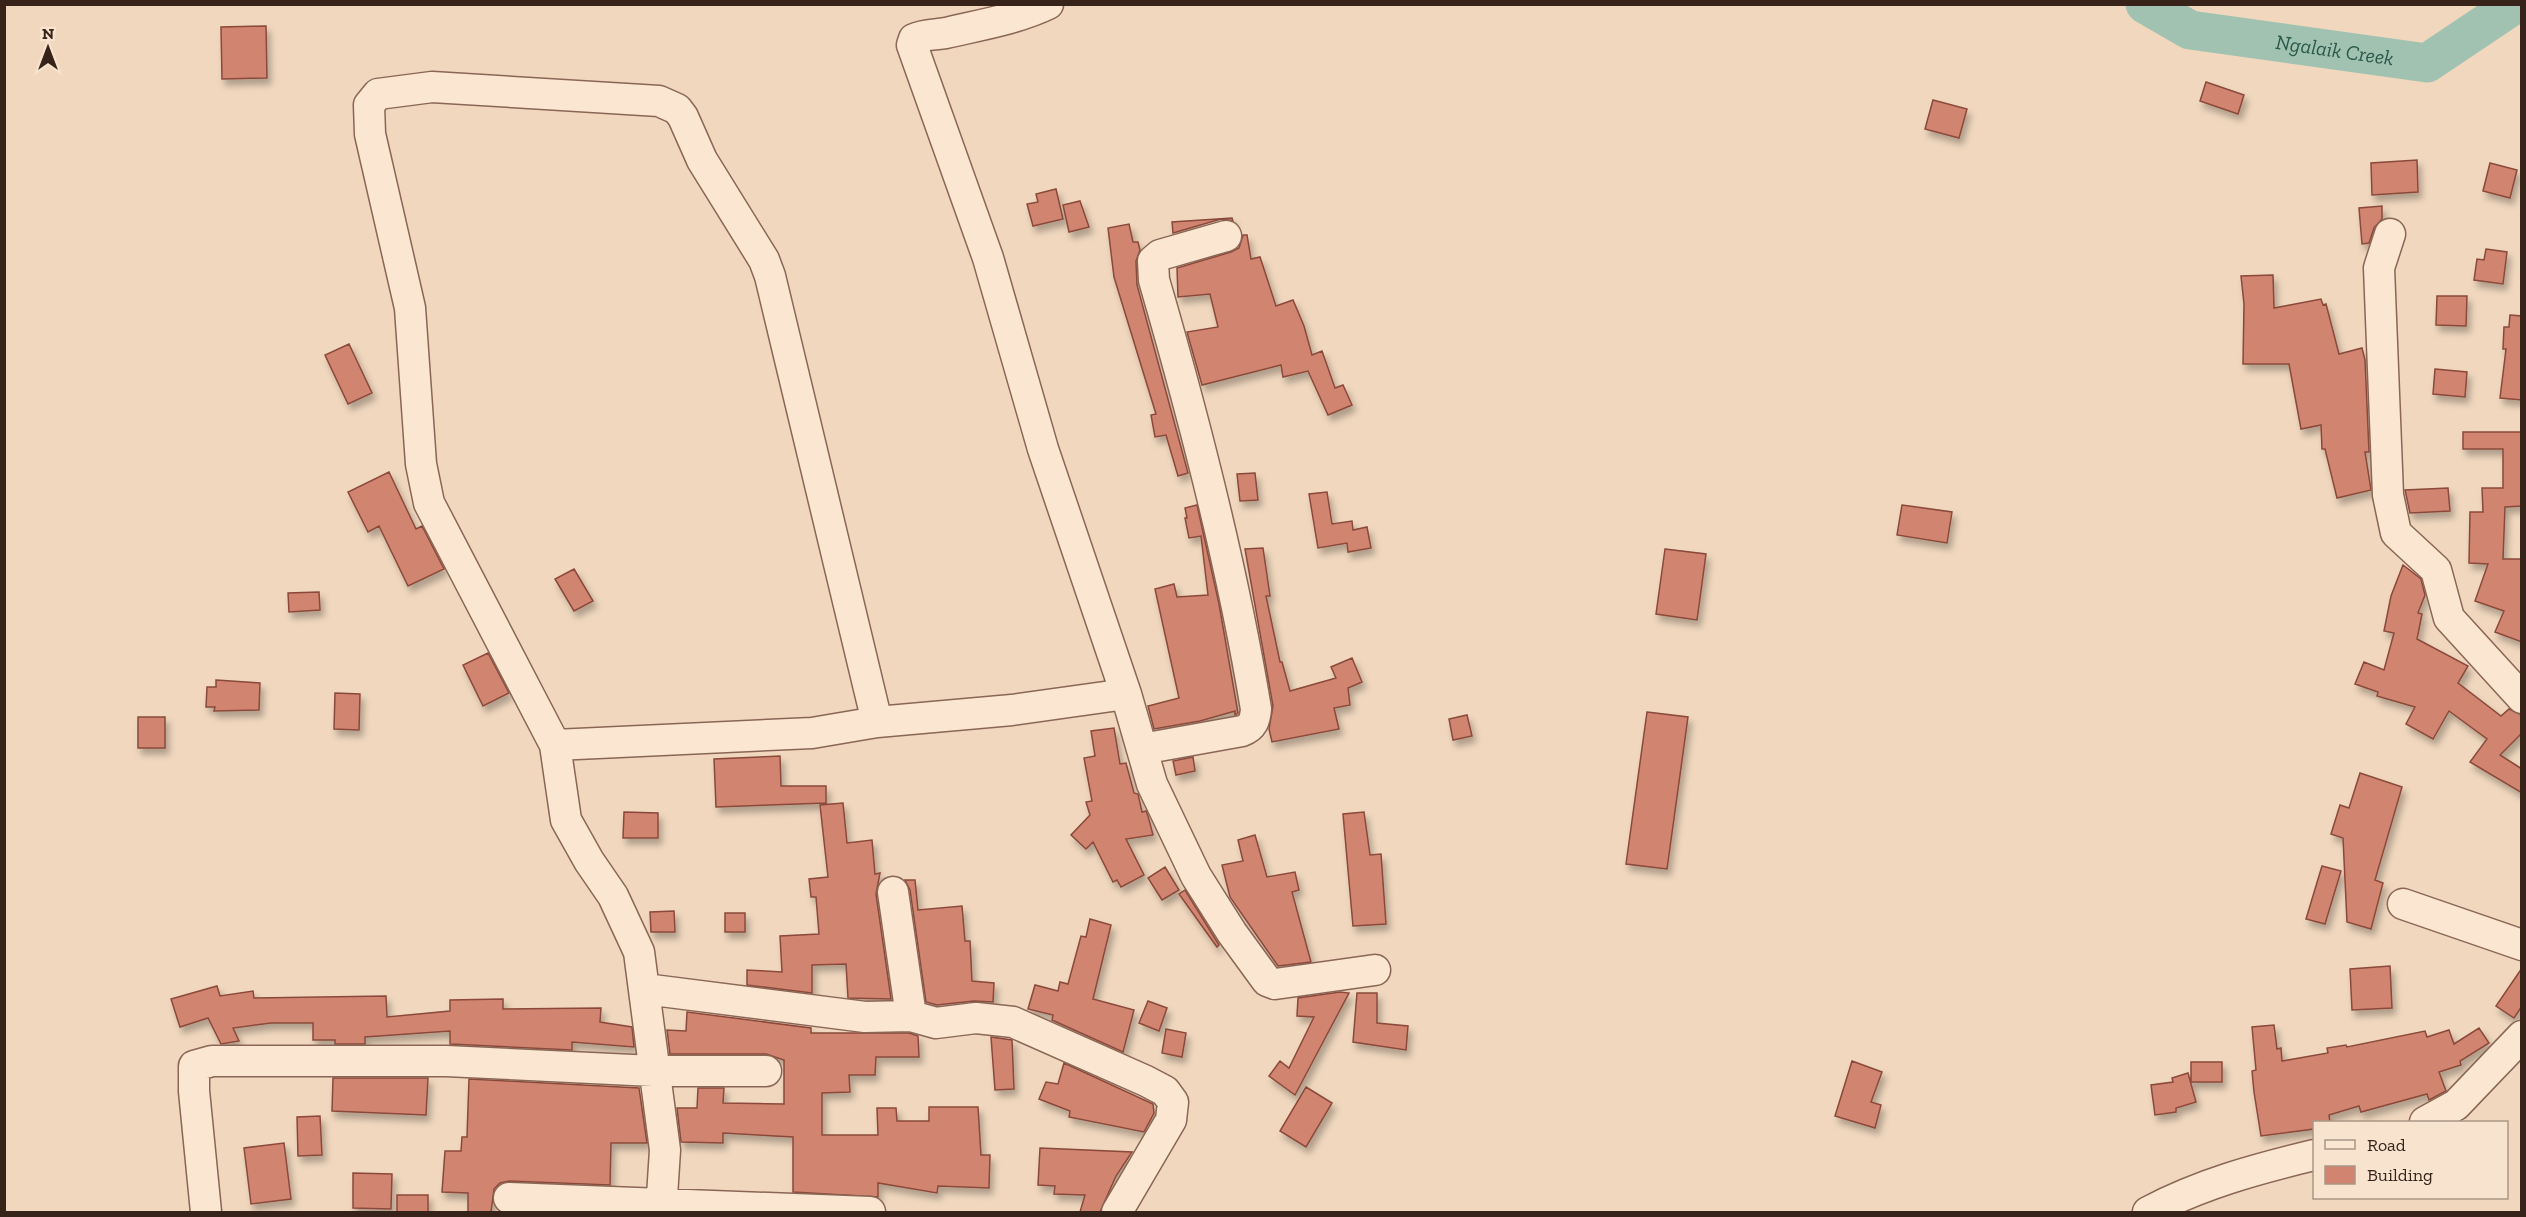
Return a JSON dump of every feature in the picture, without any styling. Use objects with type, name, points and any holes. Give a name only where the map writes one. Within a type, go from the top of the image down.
[{"type":"street","points":[[1048,4],[1002,19],[944,33],[920,36],[914,39],[912,45],[988,258],[1043,449],[1126,693],[1152,784],[1196,876],[1232,933],[1267,981],[1275,984],[1375,970]]},
{"type":"street","points":[[661,1208],[664,1150],[639,952],[617,906],[566,820],[555,745],[429,503],[421,464],[410,308],[370,134],[369,105],[378,94],[432,87],[659,101],[676,109],[683,117],[702,160],[764,260],[770,276],[877,722]]},
{"type":"street","points":[[2390,234],[2379,268],[2388,495],[2392,519],[2396,532],[2405,543],[2436,570],[2449,618],[2522,698]]},
{"type":"street","points":[[1142,750],[1242,731],[1250,728],[1255,720],[1254,697],[1233,585],[1188,397],[1154,280],[1153,261],[1160,255],[1226,236]]},
{"type":"street","points":[[555,745],[812,733],[877,722],[1012,710],[1126,693]]},
{"type":"street","points":[[893,892],[911,1016]]},
{"type":"street","points":[[2403,904],[2522,945]]},
{"type":"street","points":[[645,989],[736,1003],[865,1017],[911,1016],[936,1023],[975,1018],[1013,1022],[1165,1091],[1173,1102],[1171,1120],[1117,1212]]},
{"type":"street","points":[[2427,1121],[2456,1105],[2522,1036]]},
{"type":"street","points":[[206,1212],[194,1091],[194,1066],[199,1063],[212,1060],[446,1061],[654,1071],[766,1071]]},
{"type":"street","points":[[2148,1212],[2176,1197],[2230,1176],[2313,1155]]},
{"type":"street","points":[[509,1198],[661,1208],[870,1212]]},
{"type":"building","points":[[266,26],[267,78],[222,79],[221,27]]},
{"type":"building","points":[[2206,82],[2244,95],[2238,114],[2200,101]]},
{"type":"building","points":[[1933,100],[1967,109],[1959,138],[1925,129]]},
{"type":"building","points":[[2417,160],[2418,192],[2372,195],[2371,163]]},
{"type":"building","points":[[2490,163],[2517,170],[2510,198],[2483,191]]},
{"type":"building","points":[[1056,189],[1063,219],[1033,226],[1027,204],[1038,202],[1036,194]]},
{"type":"building","points":[[1080,201],[1089,227],[1069,232],[1063,205]]},
{"type":"building","points":[[2382,206],[2382,219],[2374,228],[2369,243],[2362,244],[2359,208]]},
{"type":"building","points":[[1232,218],[1233,221],[1221,219],[1173,233],[1172,222]]},
{"type":"building","points":[[1129,224],[1133,242],[1138,242],[1140,250],[1136,261],[1137,285],[1188,473],[1178,476],[1166,435],[1155,437],[1151,415],[1156,414],[1114,277],[1108,228]]},
{"type":"building","points":[[1243,235],[1247,235],[1251,259],[1260,257],[1276,306],[1293,300],[1304,326],[1312,355],[1322,351],[1335,388],[1343,385],[1352,405],[1328,415],[1308,371],[1283,377],[1281,365],[1202,385],[1187,332],[1218,327],[1210,294],[1178,297],[1177,268],[1239,248]]},
{"type":"building","points":[[2486,249],[2507,252],[2503,284],[2474,280],[2477,259],[2484,260]]},
{"type":"building","points":[[2273,275],[2274,308],[2321,299],[2323,305],[2326,304],[2339,354],[2362,348],[2365,360],[2369,452],[2365,452],[2371,490],[2337,498],[2325,449],[2322,449],[2321,425],[2301,429],[2289,364],[2243,364],[2244,304],[2241,276]]},
{"type":"building","points":[[2437,296],[2467,296],[2466,326],[2436,325]]},
{"type":"building","points":[[2510,315],[2522,316],[2522,400],[2500,398],[2506,349],[2503,349],[2504,327],[2509,327]]},
{"type":"building","points":[[349,344],[372,393],[348,404],[325,355]]},
{"type":"building","points":[[2435,369],[2467,372],[2465,397],[2433,394]]},
{"type":"building","points":[[2463,432],[2522,432],[2522,506],[2505,507],[2503,559],[2522,559],[2522,642],[2495,632],[2504,611],[2475,601],[2488,564],[2469,563],[2470,512],[2483,512],[2482,488],[2503,488],[2503,449],[2463,449]]},
{"type":"building","points":[[389,472],[416,529],[422,526],[444,569],[408,586],[379,526],[368,532],[348,492]]},
{"type":"building","points":[[1255,473],[1258,500],[1240,501],[1237,474]]},
{"type":"building","points":[[2448,488],[2450,511],[2410,513],[2405,490]]},
{"type":"building","points":[[1327,492],[1332,524],[1352,521],[1353,530],[1367,527],[1371,548],[1348,552],[1347,543],[1318,548],[1309,494]]},
{"type":"building","points":[[1197,505],[1219,604],[1238,713],[1235,715],[1235,711],[1200,721],[1154,729],[1148,706],[1179,698],[1155,589],[1174,584],[1177,597],[1208,595],[1201,536],[1189,538],[1185,518],[1187,518],[1185,508]]},
{"type":"building","points":[[1902,505],[1952,512],[1947,543],[1897,535]]},
{"type":"building","points":[[1263,548],[1270,596],[1266,596],[1280,662],[1282,662],[1290,691],[1336,678],[1331,667],[1352,658],[1362,682],[1348,688],[1350,705],[1334,708],[1339,729],[1272,742],[1269,729],[1273,706],[1245,549]]},
{"type":"building","points":[[1665,549],[1706,554],[1697,620],[1656,614]]},
{"type":"building","points":[[2403,565],[2421,579],[2425,595],[2418,613],[2422,614],[2417,639],[2468,666],[2458,683],[2501,716],[2509,709],[2522,715],[2522,733],[2500,755],[2522,769],[2522,793],[2470,762],[2487,739],[2449,711],[2433,739],[2406,724],[2415,707],[2377,696],[2378,692],[2355,684],[2364,662],[2384,670],[2394,633],[2384,631],[2391,596]]},
{"type":"building","points":[[574,569],[593,601],[574,611],[555,579]]},
{"type":"building","points":[[319,592],[320,610],[289,612],[288,593]]},
{"type":"building","points":[[488,653],[509,693],[483,706],[463,665]]},
{"type":"building","points":[[216,680],[260,683],[259,710],[214,711],[215,707],[206,707],[207,687],[216,687]]},
{"type":"building","points":[[335,693],[360,694],[359,730],[334,729]]},
{"type":"building","points":[[1647,712],[1688,717],[1667,869],[1626,864]]},
{"type":"building","points":[[1467,715],[1472,736],[1453,740],[1449,719]]},
{"type":"building","points":[[138,717],[165,717],[165,748],[138,748]]},
{"type":"building","points":[[1114,728],[1120,764],[1126,763],[1134,793],[1138,794],[1142,812],[1146,811],[1153,835],[1126,839],[1144,875],[1121,887],[1117,880],[1113,882],[1093,842],[1086,849],[1071,835],[1090,815],[1086,802],[1092,801],[1084,758],[1095,756],[1091,731]]},
{"type":"building","points":[[780,756],[781,786],[826,786],[826,803],[716,807],[714,759]]},
{"type":"building","points":[[1193,757],[1195,771],[1176,775],[1173,761]]},
{"type":"building","points":[[2360,773],[2402,787],[2375,880],[2383,883],[2371,929],[2347,922],[2343,838],[2331,834],[2340,805],[2349,808]]},
{"type":"building","points":[[843,803],[847,843],[872,840],[875,874],[880,873],[876,894],[891,999],[848,998],[846,964],[812,965],[812,993],[747,985],[747,970],[782,972],[780,936],[819,934],[816,897],[811,897],[809,879],[828,877],[820,805]]},
{"type":"building","points":[[624,812],[658,813],[658,838],[623,838]]},
{"type":"building","points":[[1364,812],[1370,855],[1381,854],[1386,924],[1353,926],[1343,814]]},
{"type":"building","points":[[1255,835],[1267,877],[1295,872],[1299,890],[1292,892],[1311,962],[1278,966],[1230,897],[1222,865],[1243,861],[1238,840]]},
{"type":"building","points":[[2322,866],[2341,871],[2325,924],[2306,919]]},
{"type":"building","points":[[1165,867],[1179,890],[1162,900],[1148,878]]},
{"type":"building","points":[[905,880],[915,880],[918,910],[962,906],[965,941],[970,941],[972,981],[994,983],[993,1002],[974,1001],[937,1005],[926,1002],[910,890]]},
{"type":"building","points":[[1185,890],[1219,945],[1217,947],[1179,894]]},
{"type":"building","points":[[674,911],[675,932],[651,932],[650,912]]},
{"type":"building","points":[[725,913],[745,913],[745,932],[725,932]]},
{"type":"building","points":[[1090,919],[1111,925],[1093,999],[1134,1010],[1123,1052],[1052,1020],[1053,1015],[1028,1009],[1035,985],[1058,991],[1060,982],[1068,984],[1081,936],[1086,937]]},
{"type":"building","points":[[2390,966],[2392,1008],[2352,1010],[2350,969]]},
{"type":"building","points":[[2522,968],[2522,1006],[2514,1018],[2496,1006]]},
{"type":"building","points":[[217,986],[220,996],[253,991],[254,998],[386,996],[387,1017],[450,1011],[450,1000],[503,999],[503,1009],[601,1008],[600,1022],[632,1027],[634,1047],[572,1042],[572,1050],[450,1044],[450,1031],[365,1037],[365,1044],[335,1044],[335,1040],[313,1040],[313,1023],[271,1023],[233,1028],[239,1041],[221,1044],[208,1018],[180,1027],[171,999]]},
{"type":"building","points":[[1340,992],[1349,993],[1295,1095],[1269,1076],[1280,1061],[1289,1068],[1314,1017],[1297,1016],[1298,998]]},
{"type":"building","points":[[1357,993],[1377,993],[1377,1023],[1408,1026],[1406,1050],[1353,1042]]},
{"type":"building","points":[[1148,1001],[1167,1008],[1159,1031],[1139,1023]]},
{"type":"building","points":[[687,1012],[811,1028],[811,1033],[909,1033],[918,1036],[919,1057],[876,1057],[875,1075],[849,1075],[850,1092],[822,1093],[822,1135],[878,1135],[877,1108],[896,1108],[897,1121],[929,1121],[929,1107],[978,1107],[981,1155],[990,1155],[989,1188],[938,1186],[937,1193],[878,1183],[878,1197],[793,1192],[793,1137],[723,1133],[723,1143],[681,1142],[677,1108],[697,1108],[698,1088],[724,1088],[723,1103],[784,1104],[784,1060],[766,1054],[670,1054],[667,1030],[686,1031]]},
{"type":"building","points":[[2274,1025],[2277,1049],[2281,1048],[2282,1061],[2328,1053],[2327,1048],[2346,1045],[2347,1047],[2425,1031],[2427,1037],[2449,1030],[2454,1044],[2479,1028],[2489,1043],[2460,1061],[2461,1065],[2439,1072],[2446,1091],[2429,1100],[2427,1094],[2361,1112],[2359,1106],[2329,1115],[2330,1121],[2313,1121],[2313,1129],[2261,1136],[2252,1071],[2256,1070],[2252,1027]]},
{"type":"building","points":[[1166,1029],[1186,1033],[1182,1057],[1162,1053]]},
{"type":"building","points":[[991,1037],[1012,1040],[1014,1089],[995,1090]]},
{"type":"building","points":[[1852,1061],[1882,1072],[1871,1102],[1881,1105],[1875,1128],[1835,1116]]},
{"type":"building","points":[[2191,1062],[2222,1062],[2222,1082],[2191,1082]]},
{"type":"building","points":[[1064,1063],[1153,1104],[1154,1113],[1144,1132],[1069,1117],[1070,1111],[1039,1099],[1046,1082],[1058,1084]]},
{"type":"building","points":[[2188,1073],[2196,1102],[2176,1108],[2176,1112],[2155,1115],[2151,1085],[2173,1082],[2172,1078]]},
{"type":"building","points":[[333,1078],[428,1078],[426,1115],[332,1111]]},
{"type":"building","points":[[469,1079],[639,1088],[647,1143],[611,1143],[610,1185],[509,1181],[500,1183],[494,1189],[491,1212],[468,1212],[468,1193],[442,1192],[445,1151],[461,1151],[462,1137],[467,1137]]},
{"type":"building","points":[[1306,1087],[1332,1103],[1306,1147],[1280,1131]]},
{"type":"building","points":[[320,1116],[322,1155],[298,1156],[297,1117]]},
{"type":"building","points":[[284,1143],[291,1199],[251,1204],[244,1148]]},
{"type":"building","points":[[1040,1148],[1132,1152],[1116,1176],[1100,1212],[1080,1212],[1085,1195],[1054,1194],[1055,1186],[1038,1185]]},
{"type":"building","points":[[353,1173],[392,1174],[391,1209],[353,1208]]},
{"type":"building","points":[[397,1195],[428,1195],[428,1212],[397,1212]]},
{"type":"waterway","name":"Ngalaik Creek","points":[[2145,4],[2190,30],[2427,63],[2515,4]]}]
